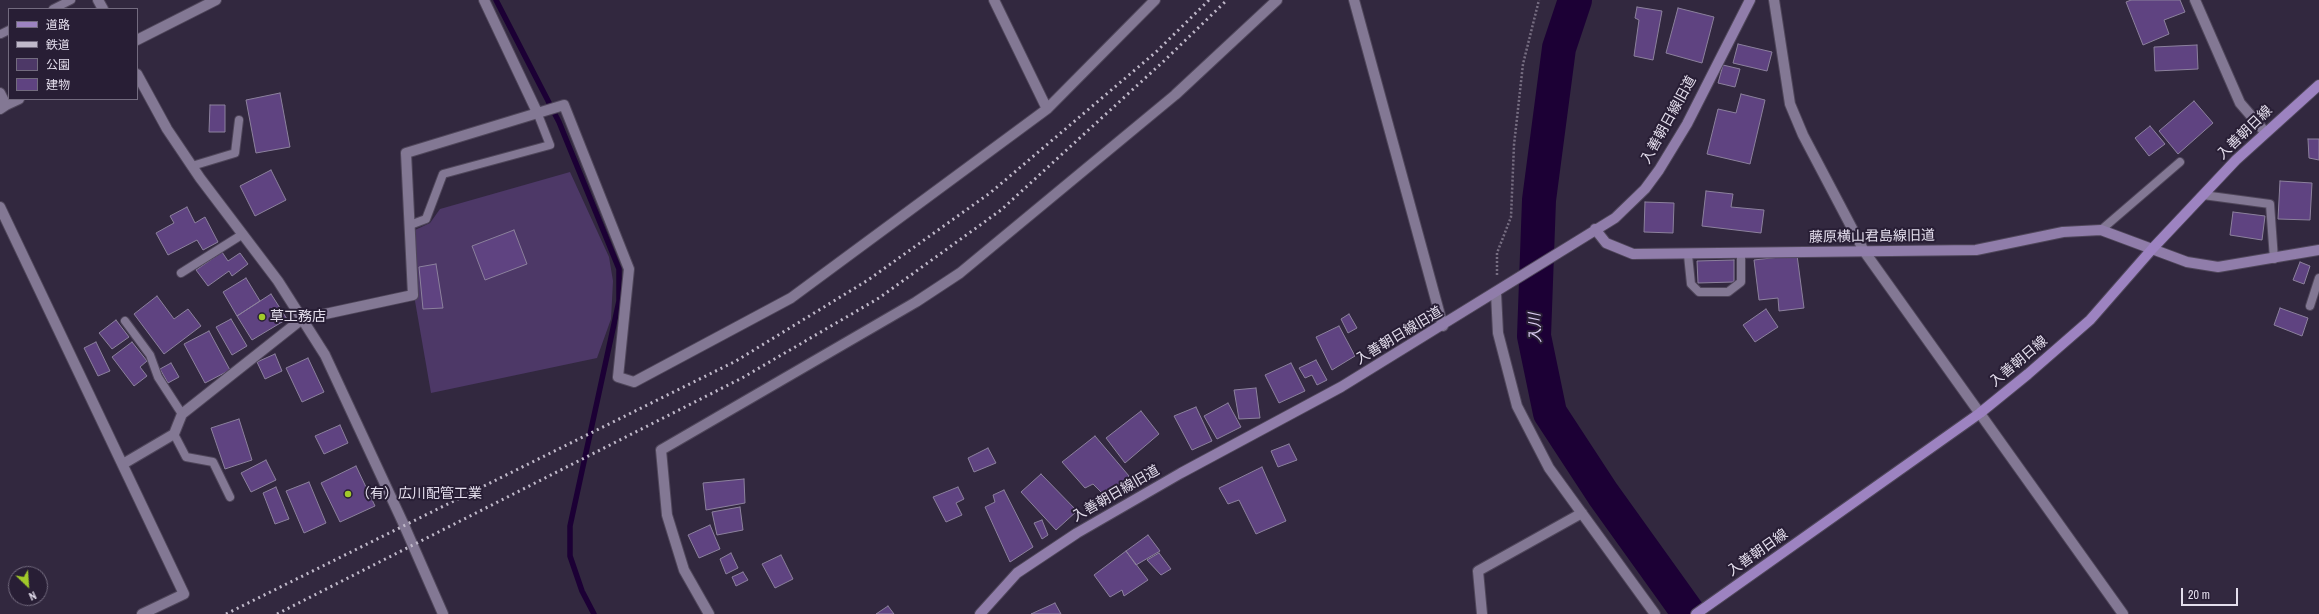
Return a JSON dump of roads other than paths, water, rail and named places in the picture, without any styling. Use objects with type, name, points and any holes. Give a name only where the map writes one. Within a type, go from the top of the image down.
[{"type":"main road","name":"入善朝日線","points":[[1696,614],[1980,413],[2090,320],[2153,248],[2203,195],[2265,132],[2319,85]]},
{"type":"street","points":[[138,39],[216,0]]},
{"type":"street","points":[[484,0],[537,112]]},
{"type":"street","points":[[994,0],[1047,109]]},
{"type":"street","points":[[122,464],[174,434],[182,414],[302,319],[413,295],[406,153],[564,105],[629,269],[618,378],[634,382],[791,298],[1047,109],[1155,0]]},
{"type":"street","points":[[709,614],[684,570],[667,515],[661,450],[909,306],[960,273],[1175,95],[1277,0]]},
{"type":"street","points":[[1354,0],[1443,326]]},
{"type":"street","name":"入善朝日線旧道","points":[[980,614],[1017,574],[1077,532],[1181,473],[1341,387],[1443,326],[1595,229],[1615,218],[1645,189],[1659,170],[1687,124],[1750,0]]},
{"type":"street","points":[[1774,0],[1790,104],[1803,135],[1864,251],[2123,614]]},
{"type":"street","points":[[2195,0],[2240,103],[2265,132]]},
{"type":"street","points":[[138,76],[167,129],[192,166],[278,281],[324,355],[404,525],[443,614]]},
{"type":"street","points":[[0,93],[3,107],[17,100]]},
{"type":"street","points":[[0,207],[184,594],[142,614]]},
{"type":"street","name":"藤原横山君島線旧道","points":[[1595,229],[1606,243],[1633,254],[1741,254],[1976,250],[2063,232],[2101,230],[2153,248],[2187,262],[2218,267],[2274,259],[2319,250]]},
{"type":"street","points":[[1496,293],[1498,333],[1517,406],[1549,468],[1655,614]]},
{"type":"street","points":[[1482,614],[1478,571],[1582,513]]},
{"type":"lane","points":[[55,8],[72,0]]},
{"type":"lane","points":[[410,225],[426,219],[443,174],[550,145],[537,112]]},
{"type":"lane","points":[[192,166],[235,153],[239,120]]},
{"type":"lane","points":[[2101,230],[2180,162]]},
{"type":"lane","points":[[2203,195],[2270,204],[2274,259]]},
{"type":"lane","points":[[181,273],[243,234]]},
{"type":"lane","points":[[1688,254],[1691,284],[1699,292],[1728,292],[1742,282],[1741,254]]},
{"type":"lane","points":[[2310,306],[2319,278]]},
{"type":"lane","points":[[125,321],[150,355],[158,377],[182,414]]},
{"type":"lane","points":[[174,434],[186,457],[213,462],[230,497]]},
{"type":"waterway","points":[[496,0],[559,122],[619,269],[619,301],[570,526],[570,556],[582,591],[594,614]]},
{"type":"waterway","name":"入川","points":[[1575,0],[1559,48],[1539,200],[1534,336],[1550,413],[1603,494],[1689,614]]},
{"type":"railway","points":[[226,614],[736,361],[868,280],[990,193],[1156,52],[1209,0]]},
{"type":"railway","points":[[277,614],[742,378],[879,298],[1001,210],[1165,60],[1227,0]]},
{"type":"place","name":"草工務店","points":[[262,317]]},
{"type":"place","name":"（有）広川配管工業","points":[[348,494]]}]
